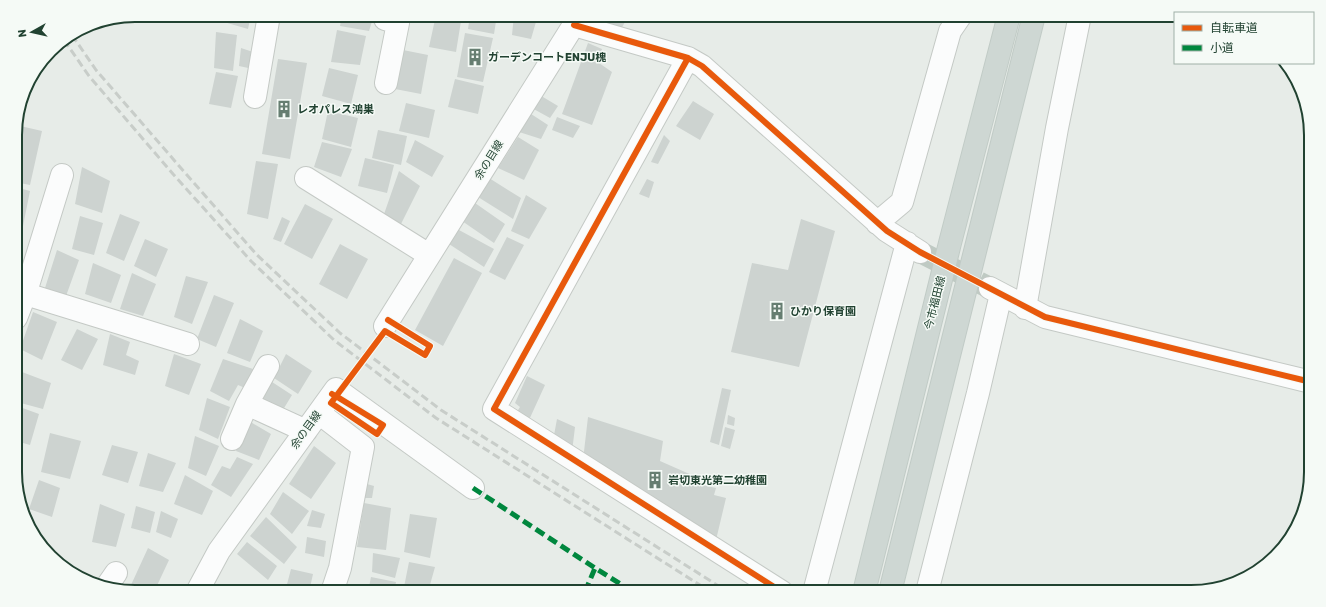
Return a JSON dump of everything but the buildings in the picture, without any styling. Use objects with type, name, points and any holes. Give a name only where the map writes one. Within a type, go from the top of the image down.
[{"type":"main road","name":"今市福田線","points":[[866,585],[958,212],[1007,22]]},
{"type":"main road","points":[[892,585],[1032,22]]},
{"type":"street","points":[[255,97],[268,22]]},
{"type":"street","points":[[386,83],[398,23],[395,22]]},
{"type":"street","name":"余の目線","points":[[385,326],[576,22]]},
{"type":"street","points":[[583,22],[688,58],[702,66],[877,223],[914,248],[816,585]]},
{"type":"street","points":[[877,223],[902,202],[950,31],[956,22]]},
{"type":"street","points":[[1025,308],[1057,128],[1079,22]]},
{"type":"street","points":[[688,58],[494,409],[771,585]]},
{"type":"street","points":[[22,287],[62,175]]},
{"type":"street","points":[[306,178],[429,255]]},
{"type":"street","points":[[929,585],[976,401],[995,291],[1025,308],[1045,317],[1304,380]]},
{"type":"street","points":[[22,294],[188,344]]},
{"type":"street","points":[[232,439],[247,404],[268,366]]},
{"type":"street","name":"余の目線","points":[[200,585],[218,551],[336,389],[473,488]]},
{"type":"street","points":[[247,404],[306,431]]},
{"type":"street","points":[[319,413],[363,447],[340,568],[334,585]]},
{"type":"tunnel","points":[[920,252],[990,288]]},
{"type":"railway","points":[[75,39],[96,70],[257,255],[340,333],[441,410],[717,585]]},
{"type":"railway","points":[[67,45],[89,76],[173,174],[251,261],[334,340],[436,418],[700,585]]},
{"type":"marked path","points":[[473,488],[595,568]]},
{"type":"marked path","points":[[588,585],[595,568],[622,585]]},
{"type":"cycle path","points":[[574,25],[688,58],[702,66],[887,231],[920,252],[1045,317],[1304,380]]},
{"type":"cycle path","points":[[688,58],[494,409],[771,585]]},
{"type":"cycle path","points":[[332,394],[339,398],[383,425],[377,434],[331,403],[385,331],[425,355],[430,346],[388,320]]},
{"type":"place","name":"ガーデンコートENJU槐","points":[[475,57]]},
{"type":"place","name":"レオパレス鴻巣","points":[[284,109]]},
{"type":"place","name":"ひかり保育園","points":[[777,311]]},
{"type":"place","name":"岩切東光第二幼稚園","points":[[655,480]]}]
